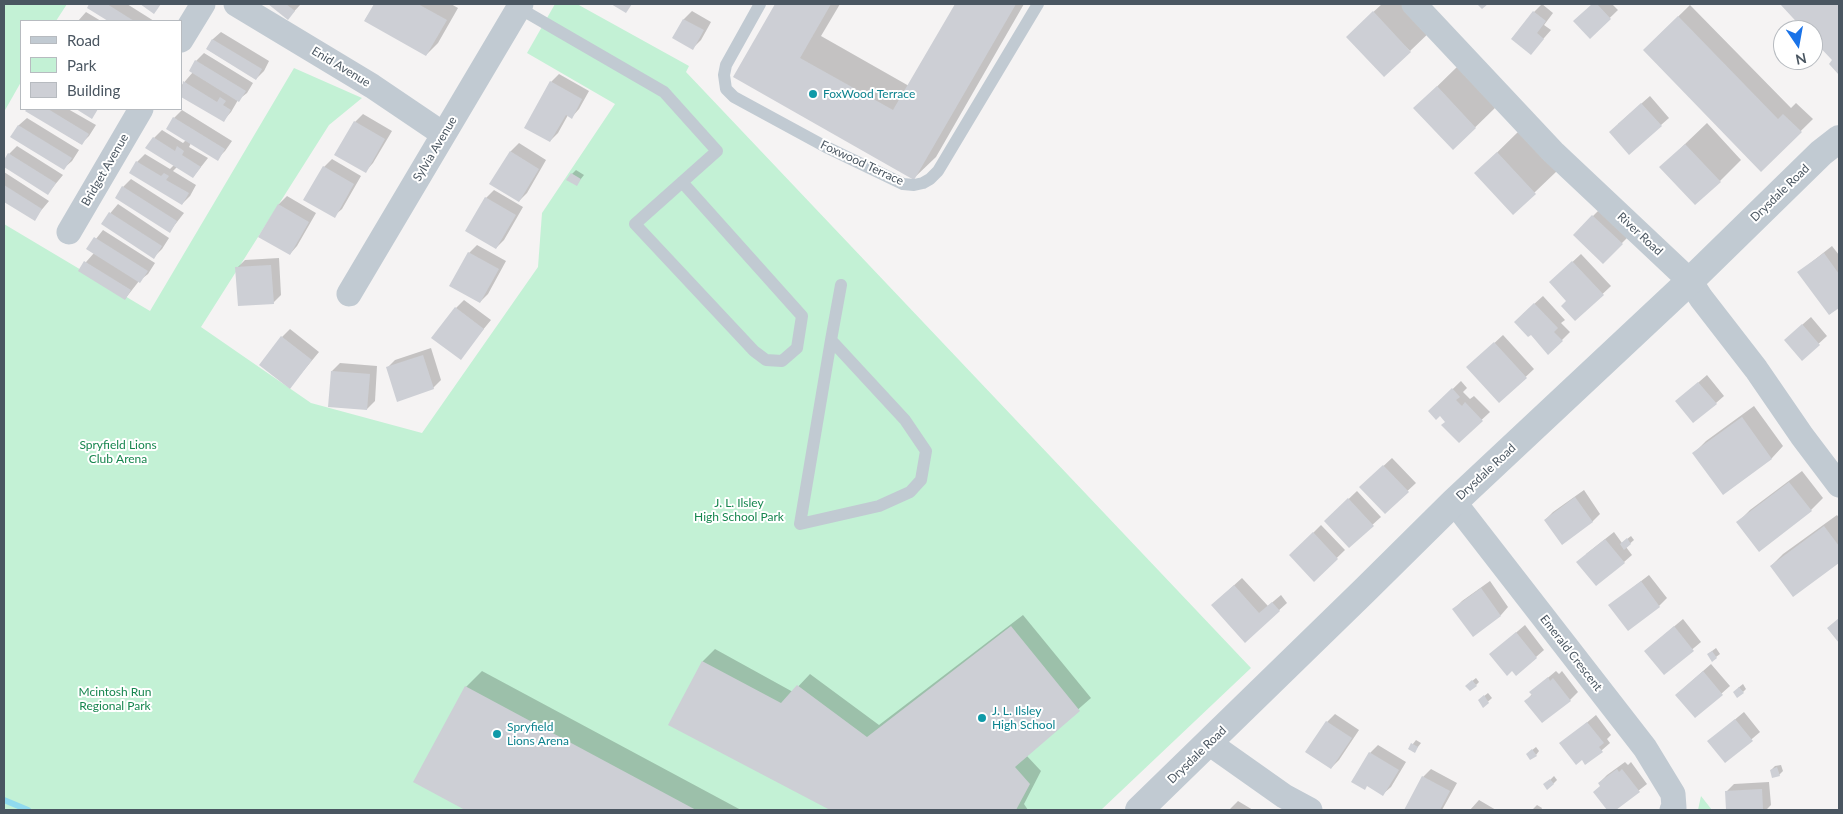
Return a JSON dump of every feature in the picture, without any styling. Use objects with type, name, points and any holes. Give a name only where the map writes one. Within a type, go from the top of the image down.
[{"type":"street","points":[[182,38],[203,4]]},
{"type":"street","name":"Enid Avenue","points":[[236,4],[372,86],[443,134]]},
{"type":"street","name":"River Road","points":[[1414,4],[1553,152],[1690,281],[1839,485]]},
{"type":"street","name":"Sylvia Avenue","points":[[349,294],[520,6]]},
{"type":"street","name":"Bridget Avenue","points":[[69,232],[140,110]]},
{"type":"street","name":"Drysdale Road","points":[[1139,810],[1454,502],[1839,139]]},
{"type":"street","name":"Emerald Crescent","points":[[1454,502],[1645,748],[1673,794],[1674,808],[1672,810]]},
{"type":"street","points":[[1209,743],[1284,796],[1310,810]]},
{"type":"lane","name":"Foxwood Terrace","points":[[760,4],[726,66],[724,75],[726,89],[734,97],[826,147],[903,184],[914,185],[930,179],[938,171],[1038,4]]},
{"type":"lane","points":[[520,6],[664,92],[717,151],[682,182],[635,224],[754,351],[766,360],[782,361],[797,348],[802,316],[682,182]]},
{"type":"lane","points":[[831,340],[905,420],[926,451],[921,480],[910,492],[879,506],[800,524],[831,340],[842,285]]},
{"type":"green space","points":[[4,4],[67,4],[57,20],[20,20],[20,84],[4,112]]},
{"type":"green space","points":[[555,4],[577,4],[689,66],[686,72],[1251,668],[1101,810],[4,810],[4,224],[150,311],[294,68],[362,98],[329,125],[201,327],[311,403],[422,433],[538,267],[542,213],[615,104],[527,53]]},
{"type":"green space","points":[[1701,796],[1712,810],[1698,810]]},
{"type":"building","points":[[89,4],[107,4],[132,20],[106,20],[87,8]]},
{"type":"building","points":[[140,4],[161,4],[154,14]]},
{"type":"building","points":[[268,4],[286,4],[295,11],[288,20]]},
{"type":"building","points":[[374,4],[418,4],[447,20],[426,56],[364,21]]},
{"type":"building","points":[[611,4],[632,4],[626,13]]},
{"type":"building","name":"FoxWood Terrace","points":[[775,4],[831,4],[800,58],[893,110],[955,4],[1016,4],[914,180],[733,77]]},
{"type":"building","points":[[1477,4],[1488,4],[1482,9]]},
{"type":"building","points":[[1592,4],[1597,4],[1611,19],[1590,39],[1573,21]]},
{"type":"building","points":[[1780,4],[1839,5],[1839,75],[1829,64],[1832,60],[1823,51],[1823,20],[1795,20]]},
{"type":"building","points":[[1373,11],[1411,52],[1384,77],[1346,37]]},
{"type":"building","points":[[1533,11],[1546,21],[1537,33],[1544,39],[1531,55],[1511,39]]},
{"type":"building","points":[[1678,16],[1778,119],[1783,114],[1802,132],[1761,172],[1643,50]]},
{"type":"building","points":[[683,19],[704,30],[693,50],[672,38]]},
{"type":"building","points":[[212,39],[262,69],[256,80],[206,49]]},
{"type":"building","points":[[195,60],[246,91],[239,102],[189,71]]},
{"type":"building","points":[[183,81],[217,102],[220,97],[226,101],[223,105],[231,110],[224,122],[182,98]]},
{"type":"building","points":[[550,81],[582,99],[572,119],[566,115],[550,142],[524,128]]},
{"type":"building","points":[[1437,86],[1476,128],[1453,150],[1413,108]]},
{"type":"building","points":[[1641,103],[1662,126],[1629,155],[1609,132]]},
{"type":"building","points":[[50,110],[89,134],[82,145],[25,111]]},
{"type":"building","points":[[78,110],[97,110],[92,119]]},
{"type":"building","points":[[173,117],[225,149],[218,161],[166,129]]},
{"type":"building","points":[[354,121],[385,139],[366,173],[334,155]]},
{"type":"building","points":[[18,125],[72,158],[64,170],[10,137]]},
{"type":"building","points":[[153,137],[175,151],[177,146],[184,151],[182,155],[201,167],[193,178],[145,148]]},
{"type":"building","points":[[1685,144],[1721,182],[1695,205],[1659,167]]},
{"type":"building","points":[[510,151],[539,169],[519,202],[489,184]]},
{"type":"building","points":[[1497,152],[1536,194],[1513,215],[1474,173]]},
{"type":"building","points":[[8,153],[56,183],[48,195],[4,167],[4,160]]},
{"type":"building","points":[[136,161],[161,176],[164,173],[169,176],[166,180],[189,193],[182,205],[129,173]]},
{"type":"building","points":[[323,166],[354,184],[335,218],[303,200]]},
{"type":"building","points":[[571,173],[581,179],[577,186],[566,180]]},
{"type":"building","points":[[4,185],[42,209],[35,221],[4,202]]},
{"type":"building","points":[[122,186],[177,221],[170,233],[115,198]]},
{"type":"building","points":[[485,197],[516,215],[496,249],[465,231]]},
{"type":"building","points":[[278,204],[309,222],[290,255],[258,237]]},
{"type":"building","points":[[109,212],[162,246],[154,259],[101,224]]},
{"type":"building","points":[[1592,215],[1623,244],[1603,264],[1573,235]]},
{"type":"building","points":[[94,237],[148,271],[140,283],[86,249]]},
{"type":"building","points":[[468,252],[499,269],[480,303],[449,286]]},
{"type":"building","points":[[1824,253],[1839,274],[1839,308],[1829,315],[1797,272]]},
{"type":"building","points":[[84,261],[131,290],[125,300],[78,271]]},
{"type":"building","points":[[1572,261],[1604,295],[1575,321],[1561,306],[1566,301],[1549,282]]},
{"type":"building","points":[[271,265],[274,304],[238,306],[235,267]]},
{"type":"building","points":[[1534,303],[1558,328],[1554,332],[1563,341],[1548,355],[1531,335],[1528,337],[1514,322]]},
{"type":"building","points":[[455,307],[484,329],[461,360],[431,338]]},
{"type":"building","points":[[1802,324],[1820,345],[1802,361],[1784,340]]},
{"type":"building","points":[[281,336],[312,360],[290,389],[259,365]]},
{"type":"building","points":[[1494,342],[1527,378],[1499,403],[1466,367]]},
{"type":"building","points":[[423,355],[434,389],[397,402],[386,367]]},
{"type":"building","points":[[331,371],[370,374],[367,410],[328,407]]},
{"type":"building","points":[[1698,382],[1717,404],[1693,423],[1675,401]]},
{"type":"building","points":[[1452,388],[1460,397],[1456,400],[1462,406],[1465,402],[1483,421],[1459,443],[1441,425],[1445,422],[1440,416],[1436,420],[1428,411]]},
{"type":"building","points":[[1742,417],[1772,459],[1723,495],[1692,453]]},
{"type":"building","points":[[1383,465],[1409,492],[1385,514],[1359,487]]},
{"type":"building","points":[[1789,482],[1812,511],[1759,552],[1736,522]]},
{"type":"building","points":[[1575,497],[1593,522],[1562,545],[1544,520]]},
{"type":"building","points":[[1348,498],[1374,526],[1349,548],[1324,521]]},
{"type":"building","points":[[1824,526],[1839,546],[1839,563],[1793,597],[1770,566]]},
{"type":"building","points":[[1313,532],[1338,559],[1314,582],[1289,555]]},
{"type":"building","points":[[1627,538],[1631,544],[1624,550],[1620,544]]},
{"type":"building","points":[[1605,539],[1625,563],[1596,586],[1576,562]]},
{"type":"building","points":[[1641,581],[1660,607],[1628,631],[1608,605]]},
{"type":"building","points":[[1234,585],[1259,613],[1272,602],[1280,611],[1245,643],[1211,605]]},
{"type":"building","points":[[1481,588],[1501,616],[1473,637],[1452,609]]},
{"type":"building","points":[[1839,618],[1839,643],[1827,628]]},
{"type":"building","name":"J. L. Ilsley High School","points":[[1011,626],[1080,711],[1015,767],[1030,784],[1016,810],[830,810],[668,725],[702,661],[781,703],[797,685],[867,737]]},
{"type":"building","points":[[1674,626],[1694,651],[1664,675],[1644,651]]},
{"type":"building","points":[[1516,632],[1537,658],[1516,676],[1512,671],[1507,676],[1489,654]]},
{"type":"building","points":[[1712,651],[1717,658],[1712,662],[1707,654]]},
{"type":"building","points":[[1703,671],[1723,695],[1695,718],[1675,695]]},
{"type":"building","points":[[1548,677],[1550,681],[1553,678],[1571,701],[1542,723],[1524,701],[1532,695],[1529,692]]},
{"type":"building","points":[[1472,680],[1477,686],[1470,691],[1465,686]]},
{"type":"building","name":"Spryfield Lions Arena","points":[[465,686],[696,810],[465,810],[413,782]]},
{"type":"building","points":[[1739,687],[1744,693],[1737,698],[1733,692]]},
{"type":"building","points":[[1484,695],[1489,703],[1483,708],[1478,700]]},
{"type":"building","points":[[1735,719],[1753,741],[1725,763],[1707,741]]},
{"type":"building","points":[[1326,721],[1352,738],[1331,769],[1305,752]]},
{"type":"building","points":[[1587,722],[1604,743],[1599,747],[1603,752],[1585,765],[1582,760],[1576,765],[1559,743]]},
{"type":"building","points":[[1411,743],[1418,747],[1415,753],[1408,749]]},
{"type":"building","points":[[1532,749],[1537,756],[1530,760],[1526,754]]},
{"type":"building","points":[[1369,752],[1399,770],[1383,796],[1367,786],[1365,790],[1351,782]]},
{"type":"building","points":[[1777,767],[1780,776],[1772,778],[1770,770]]},
{"type":"building","points":[[1617,769],[1619,772],[1622,769],[1640,792],[1616,810],[1607,810],[1593,792],[1600,786],[1598,783]]},
{"type":"building","points":[[1422,776],[1450,791],[1440,810],[1404,810]]},
{"type":"building","points":[[1550,779],[1554,784],[1547,790],[1543,784]]},
{"type":"building","points":[[1762,789],[1763,810],[1726,810],[1725,791]]},
{"type":"waterway","points":[[4,800],[28,810]]},
{"type":"place","name":"FoxWood Terrace","points":[[813,94]]},
{"type":"place","name":"J. L. Ilsley High School","points":[[982,718]]},
{"type":"place","name":"Spryfield Lions Arena","points":[[497,734]]},
{"type":"park label","name":"Spryfield Lions Club Arena","points":[[118,452]]},
{"type":"park label","name":"J. L. Ilsley High School Park","points":[[739,510]]},
{"type":"park label","name":"Mcintosh Run Regional Park","points":[[115,699]]}]
